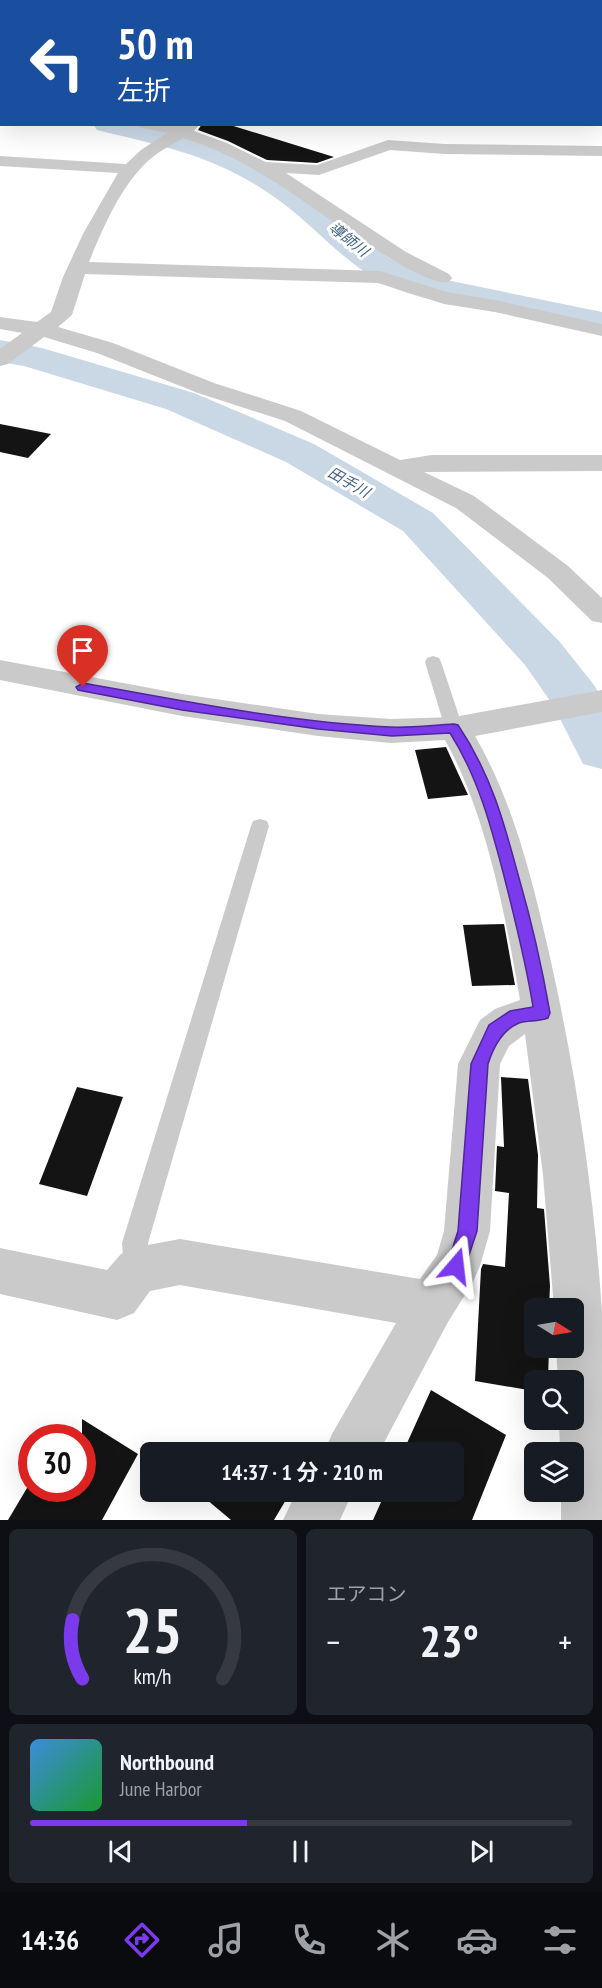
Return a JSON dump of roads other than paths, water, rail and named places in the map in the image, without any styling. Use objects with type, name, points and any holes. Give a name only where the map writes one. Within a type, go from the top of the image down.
[{"type":"street","points":[[166,126],[188,128],[260,166],[332,210],[397,257],[420,270],[478,288],[602,313]]},
{"type":"street","points":[[388,145],[396,126]]},
{"type":"street","points":[[0,359],[61,315],[66,293],[119,182],[141,158],[188,128]]},
{"type":"street","points":[[260,166],[319,170],[388,145],[457,149],[550,141],[602,151]]},
{"type":"street","points":[[0,161],[131,169]]},
{"type":"street","points":[[78,268],[380,277],[444,298],[495,306],[602,330]]},
{"type":"street","points":[[0,323],[40,329],[105,348],[206,388],[293,416],[465,502],[558,572],[602,614]]},
{"type":"street","points":[[397,468],[432,463],[602,463]]},
{"type":"street","points":[[0,670],[182,705],[318,725],[392,732],[461,726],[602,702]]},
{"type":"street","points":[[461,726],[496,820],[532,954],[542,1013],[558,1114],[577,1278],[588,1520]]},
{"type":"street","points":[[356,1442],[431,1305],[456,1266],[467,1231],[479,1064],[483,1053],[495,1031],[516,1016],[542,1013]]},
{"type":"street","points":[[0,1271],[117,1296],[137,1270],[180,1262],[431,1305]]},
{"type":"street","points":[[310,1520],[321,1502]]},
{"type":"lane","points":[[433,662],[461,726]]},
{"type":"lane","points":[[137,1270],[135,1243],[260,826]]},
{"type":"waterway","name":"導師川","points":[[116,126],[184,142],[210,151],[258,174],[303,204],[376,264],[401,279],[438,290],[602,322]]},
{"type":"waterway","name":"田手川","points":[[0,351],[29,356],[180,401],[300,453],[418,522],[542,653],[576,698],[602,750]]}]
